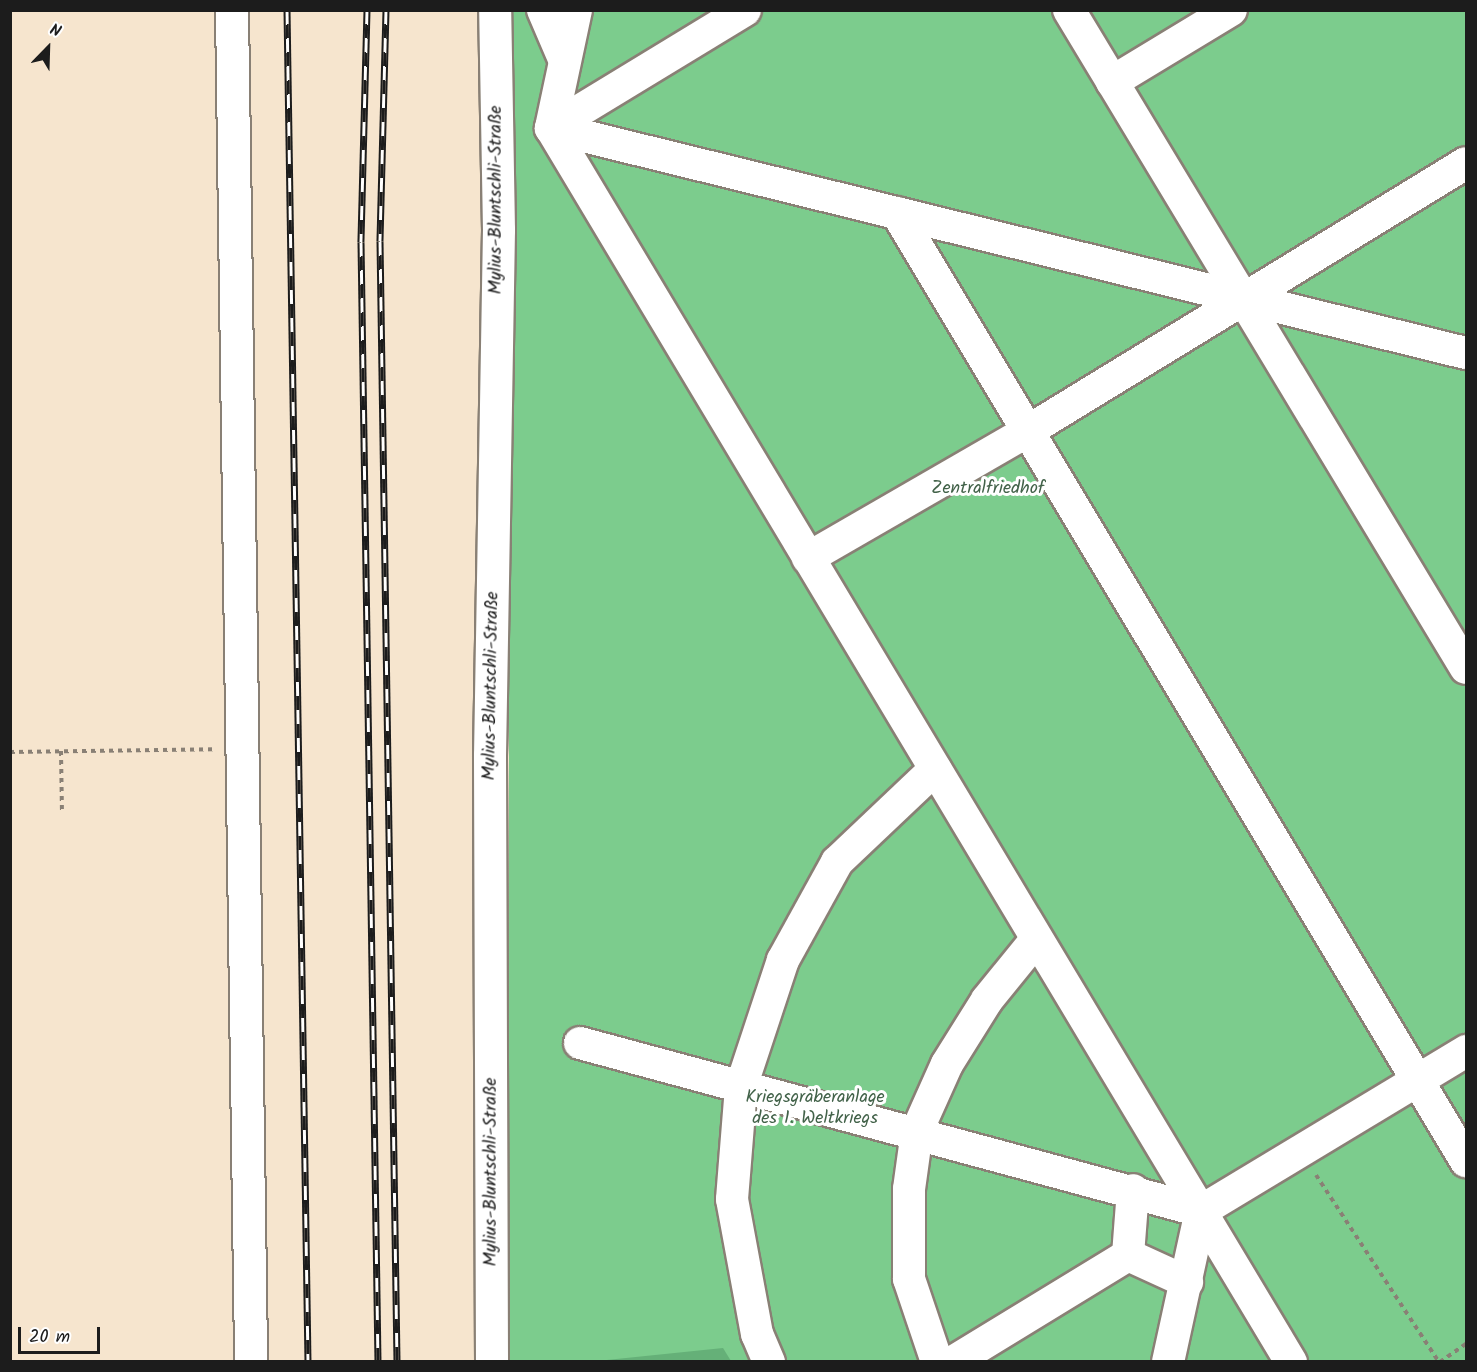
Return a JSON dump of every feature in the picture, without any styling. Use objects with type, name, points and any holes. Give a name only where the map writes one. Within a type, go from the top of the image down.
[{"type":"street","points":[[232,10],[251,1362]]},
{"type":"street","name":"Mylius-Bluntschli-Straße","points":[[492,1362],[490,756],[499,230],[495,10]]},
{"type":"street","points":[[543,10],[564,59]]},
{"type":"street","points":[[576,10],[551,128],[935,769],[1035,941],[1291,1362]]},
{"type":"street","points":[[551,128],[745,10]]},
{"type":"street","points":[[1070,10],[1241,298],[1467,668]]},
{"type":"street","points":[[1112,82],[1231,10]]},
{"type":"street","points":[[551,128],[1467,354]]},
{"type":"street","points":[[808,558],[1028,431],[1241,298],[1467,163]]},
{"type":"street","points":[[897,213],[1467,1161]]},
{"type":"street","points":[[769,1362],[757,1334],[732,1199],[741,1087],[783,960],[837,862],[935,769]]},
{"type":"street","points":[[937,1362],[909,1280],[909,1189],[917,1131],[947,1064],[987,1000],[1035,941]]},
{"type":"street","points":[[580,1043],[741,1087],[917,1131],[1201,1211]]},
{"type":"street","points":[[1168,1362],[1201,1211],[1467,1051]]},
{"type":"street","points":[[1128,1255],[1133,1190]]},
{"type":"street","points":[[1128,1255],[1187,1282]]},
{"type":"street","points":[[953,1362],[1128,1255]]},
{"type":"path","points":[[10,752],[224,748]]},
{"type":"path","points":[[62,751],[62,813]]},
{"type":"path","points":[[1301,1151],[1440,1362],[1467,1344]]},
{"type":"green space","name":"Zentralfriedhof","points":[[509,11],[1466,11],[1466,1362],[509,1362]]},
{"type":"green space","points":[[723,1348],[731,1361],[597,1361]]},
{"type":"railway","points":[[287,10],[308,1362]]},
{"type":"railway","points":[[367,10],[361,242],[378,1362]]},
{"type":"railway","points":[[386,10],[380,241],[397,1362]]},
{"type":"park label","name":"Kriegsgräberanlage des 1. Weltkriegs","points":[[815,1109]]}]
